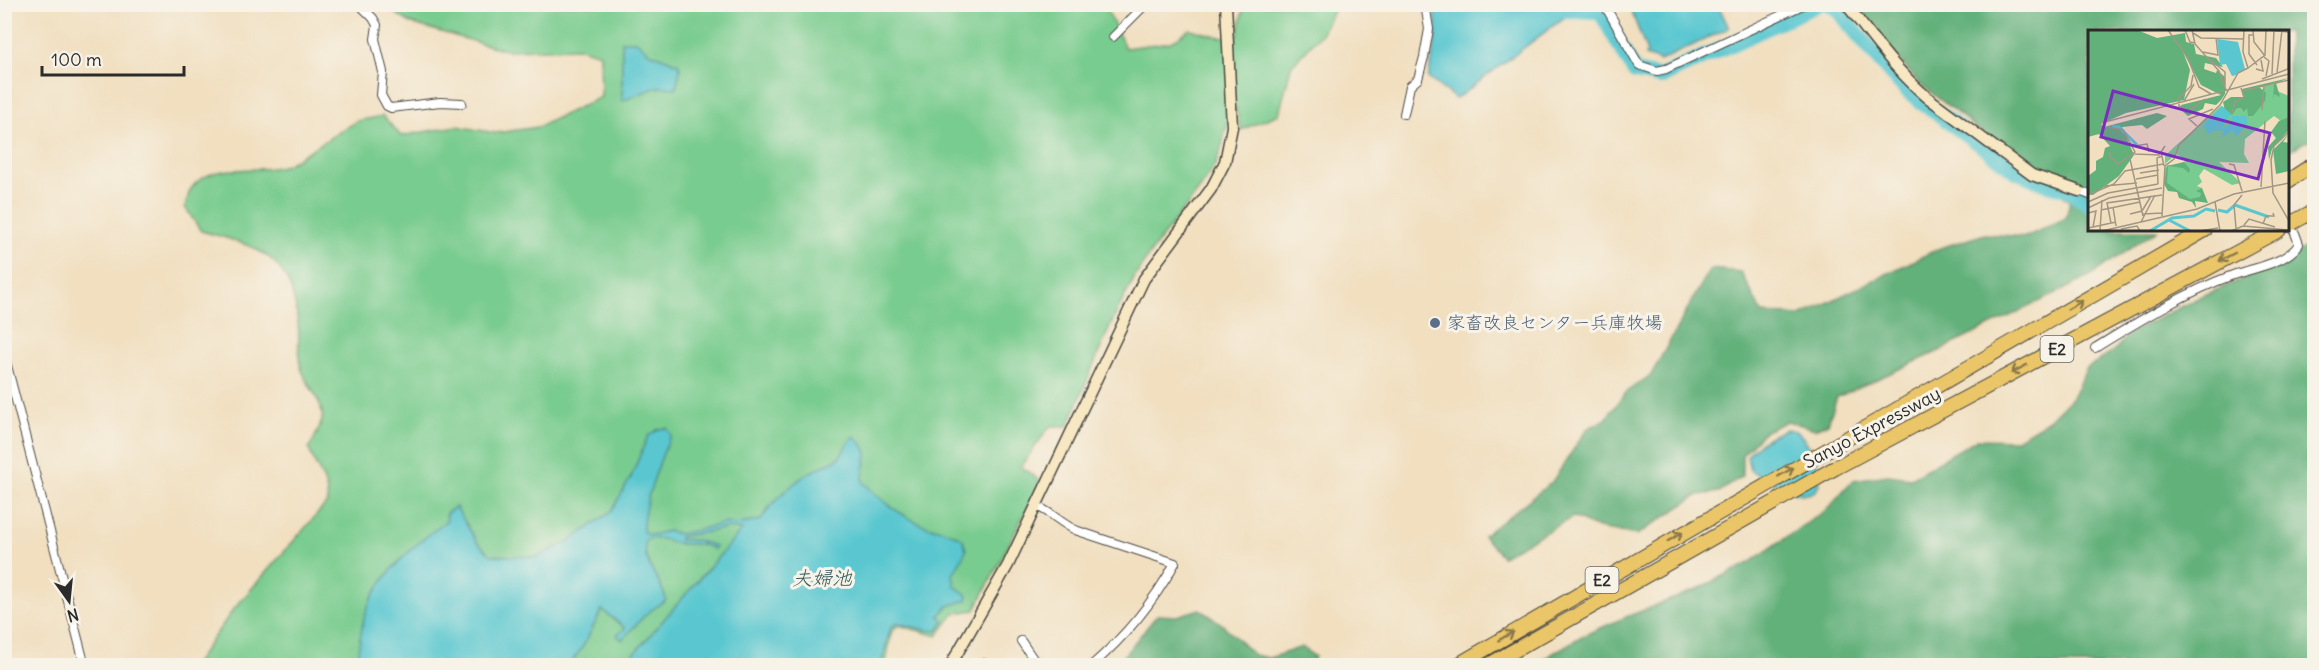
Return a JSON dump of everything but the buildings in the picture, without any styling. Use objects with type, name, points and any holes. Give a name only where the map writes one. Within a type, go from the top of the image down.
[{"type":"highway","points":[[2289,180],[2314,164]]},
{"type":"highway","points":[[2291,229],[2314,211]]},
{"type":"highway","name":"Sanyo Expressway","points":[[1442,666],[1460,663],[1747,494],[2203,231]]},
{"type":"highway","name":"Sanyo Expressway","points":[[1486,666],[1835,468],[2277,231]]},
{"type":"highway","points":[[1499,666],[1568,619]]},
{"type":"street","points":[[359,4],[373,18],[376,25],[375,39],[383,72],[381,95],[387,106],[391,108],[440,102],[462,103]]},
{"type":"street","points":[[1113,37],[1146,4]]},
{"type":"street","points":[[950,666],[1008,565],[1144,279],[1211,189],[1224,162],[1232,127],[1226,4]]},
{"type":"street","points":[[1404,114],[1410,86],[1418,79],[1424,57],[1429,28],[1425,4]]},
{"type":"street","points":[[1604,4],[1639,65],[1657,71],[1666,69],[1805,4]]},
{"type":"street","points":[[1846,4],[1911,84],[1927,97],[2032,175],[2084,193]]},
{"type":"street","points":[[2095,348],[2157,310],[2220,280],[2285,257],[2299,244],[2291,229]]},
{"type":"street","points":[[4,354],[85,666]]},
{"type":"street","points":[[1036,506],[1045,509],[1065,526],[1175,563],[1135,624],[1091,666]]},
{"type":"street","points":[[1021,641],[1038,666]]},
{"type":"green space","points":[[2253,4],[2271,9],[2288,4],[2305,17],[2314,19],[2314,141],[2304,142],[2289,151],[2289,30],[2088,30],[2088,231],[2156,231],[2085,279],[1935,353],[1837,397],[1828,423],[1815,429],[1787,421],[1764,432],[1742,455],[1742,476],[1719,492],[1698,495],[1637,535],[1598,528],[1573,517],[1502,556],[1483,536],[1552,482],[1587,429],[1606,419],[1626,392],[1651,375],[1710,269],[1741,272],[1762,313],[1800,316],[1940,248],[1985,234],[2026,237],[2066,218],[2070,201],[1920,84],[1852,5]]},
{"type":"green space","points":[[389,5],[1105,5],[1125,48],[1171,42],[1190,29],[1220,37],[1238,35],[1244,5],[1336,5],[1321,34],[1291,66],[1279,114],[1241,130],[1236,108],[1231,115],[1214,167],[1150,254],[1130,286],[1068,426],[1050,426],[1021,466],[1041,482],[975,610],[955,613],[937,636],[898,625],[891,633],[886,665],[194,665],[233,610],[327,503],[327,495],[324,482],[309,449],[321,423],[322,413],[300,364],[298,323],[288,282],[280,268],[256,249],[201,231],[185,207],[191,189],[199,180],[210,174],[264,169],[288,164],[357,121],[383,116],[401,136],[456,126],[496,133],[538,127],[601,97],[600,54],[581,48],[504,50],[410,23],[395,13]]},
{"type":"green space","points":[[2314,241],[2314,665],[1532,666],[1582,636],[1696,590],[1749,563],[1826,510],[1853,480],[1888,475],[1911,478],[1977,439],[2015,440],[2049,420],[2072,397],[2087,368],[2117,348],[2129,333],[2204,295],[2285,262]]},
{"type":"green space","points":[[1200,609],[1222,624],[1254,655],[1269,658],[1302,647],[1315,657],[1310,666],[1112,665],[1122,658],[1157,615],[1177,616]]},
{"type":"water","points":[[1433,4],[1567,5],[1566,16],[1456,99],[1428,78],[1436,32]]},
{"type":"water","points":[[1629,5],[1718,5],[1729,28],[1660,61],[1645,56],[1647,52]]},
{"type":"water","points":[[622,41],[636,41],[649,52],[679,64],[676,88],[657,87],[622,101]]},
{"type":"water","name":"夫婦池","points":[[667,428],[671,435],[648,499],[643,525],[644,533],[651,535],[668,531],[680,534],[727,523],[736,525],[761,520],[784,492],[805,475],[839,458],[853,436],[867,453],[863,482],[869,488],[889,505],[911,519],[963,539],[966,550],[953,575],[955,586],[968,596],[967,600],[948,606],[939,616],[944,621],[938,631],[898,623],[891,627],[881,665],[624,665],[742,530],[728,528],[680,537],[679,540],[697,540],[715,546],[714,549],[699,544],[646,539],[646,555],[666,600],[646,614],[622,640],[617,635],[625,628],[602,610],[573,660],[580,665],[356,665],[360,635],[368,606],[375,593],[402,558],[447,520],[446,513],[456,507],[477,542],[491,555],[536,557],[568,542],[611,512],[631,477],[648,436],[659,429]]},
{"type":"water","points":[[1786,429],[1801,436],[1813,454],[1819,475],[1819,485],[1814,491],[1806,494],[1791,491],[1750,470],[1747,456],[1751,451],[1765,440]]},
{"type":"waterway","points":[[1566,10],[1600,11],[1635,72],[1660,77],[1818,4]]},
{"type":"waterway","points":[[1829,4],[1836,8],[1890,73],[1909,92],[2016,171],[2047,184],[2067,189],[2088,204]]},
{"type":"place","name":"家畜改良センター兵庫牧場","points":[[1435,323]]}]
